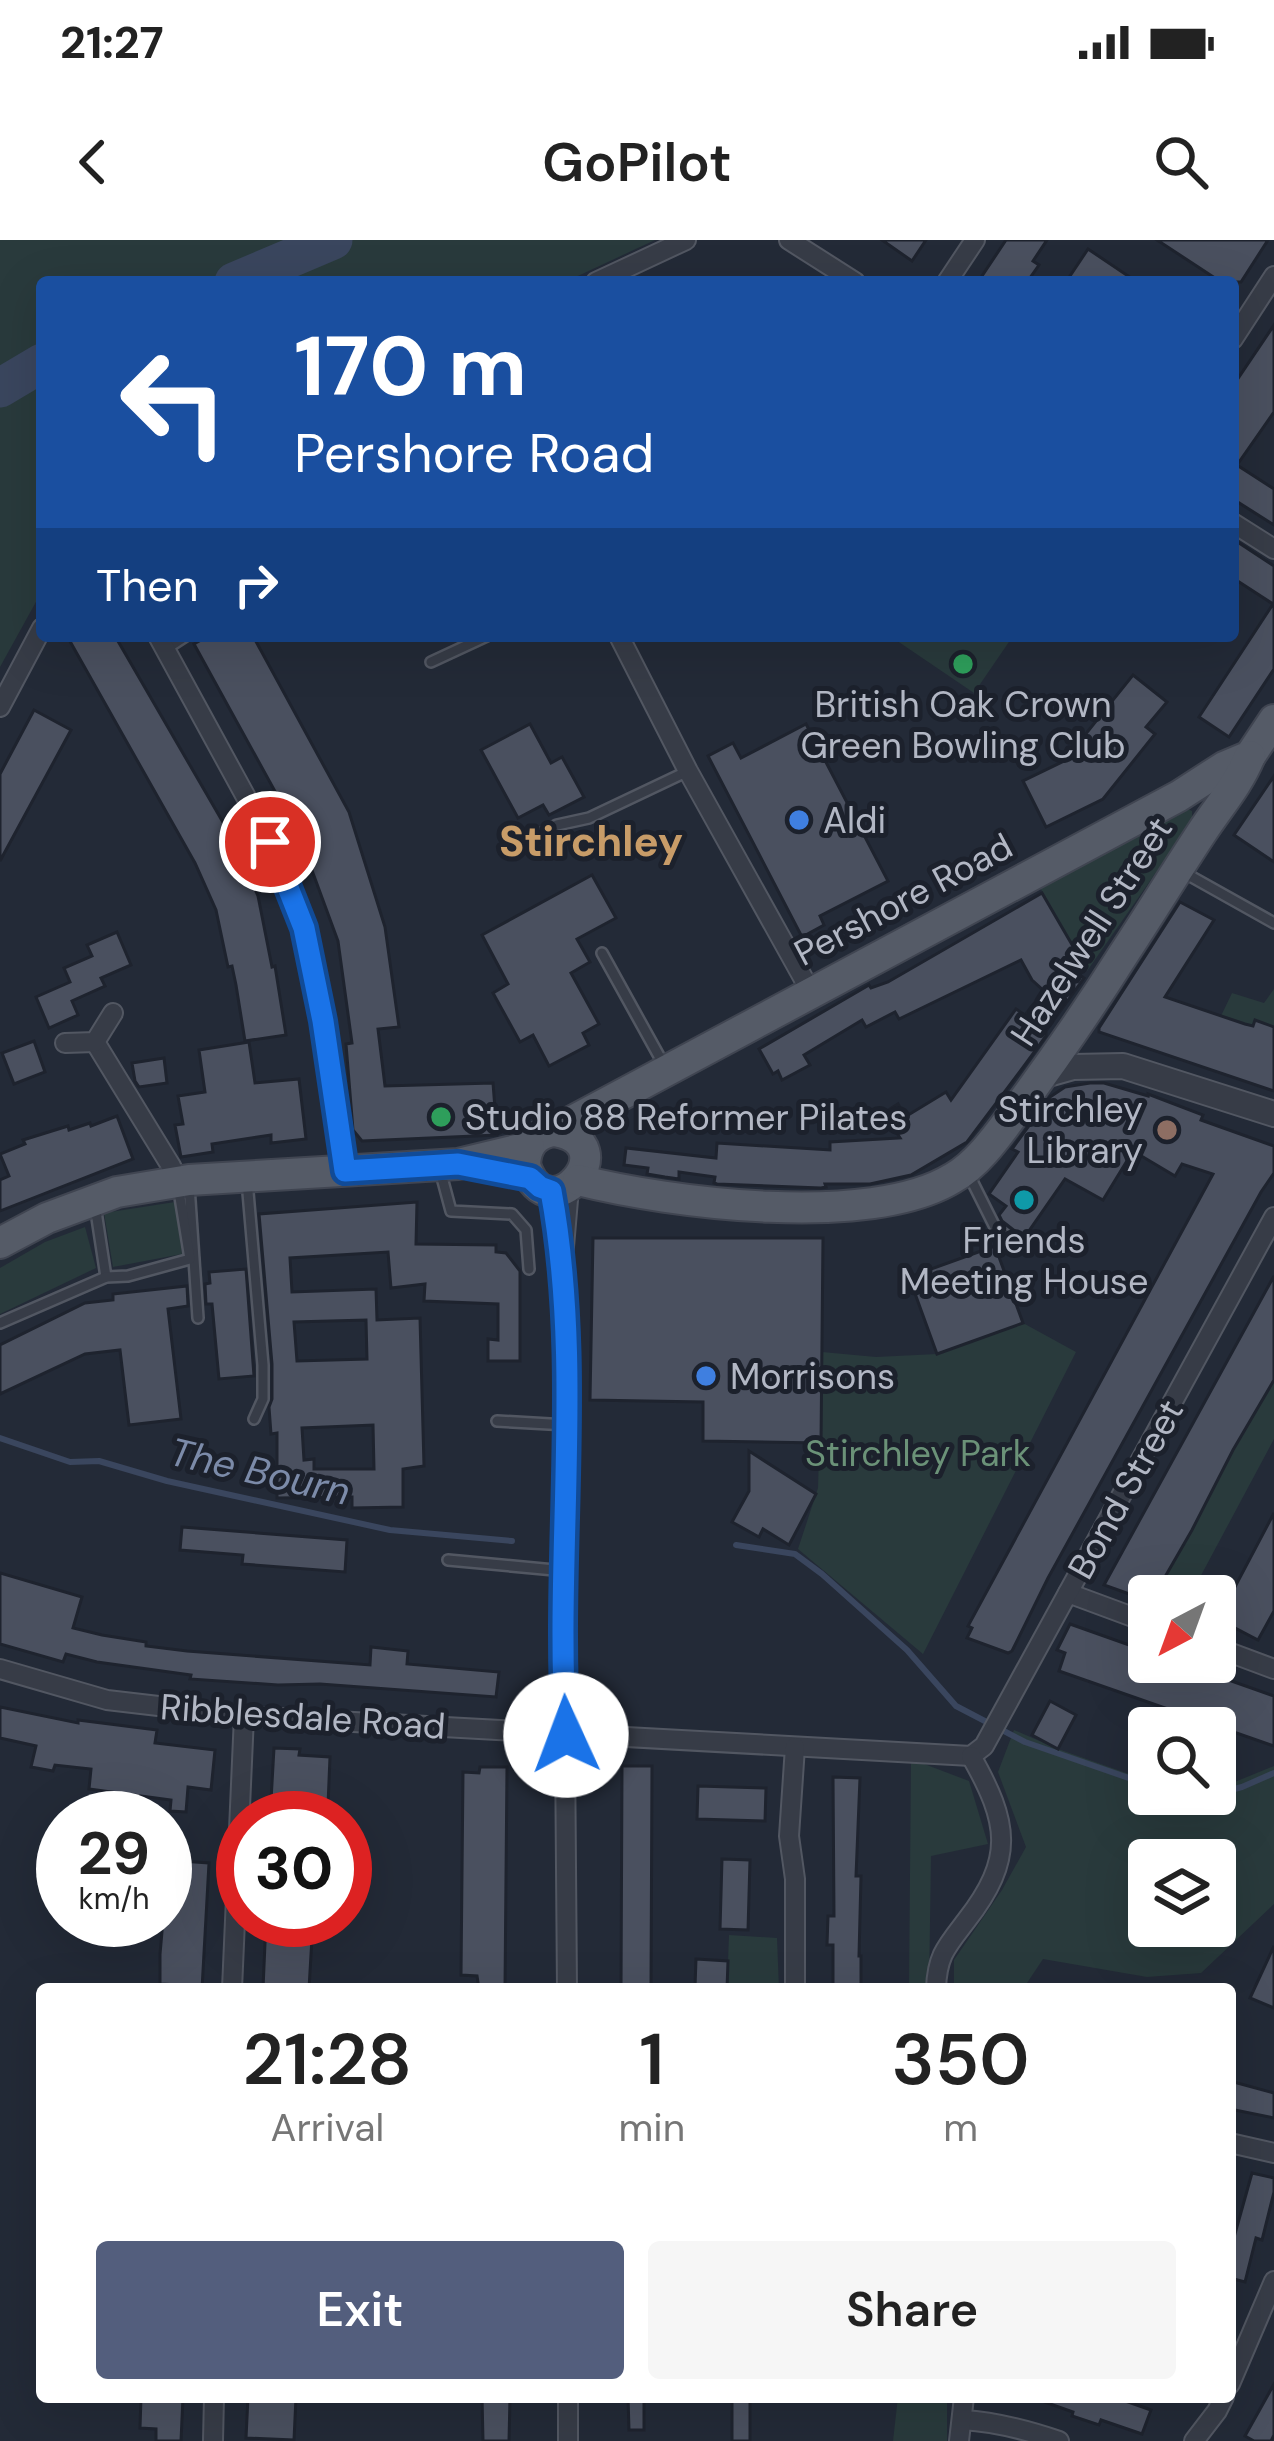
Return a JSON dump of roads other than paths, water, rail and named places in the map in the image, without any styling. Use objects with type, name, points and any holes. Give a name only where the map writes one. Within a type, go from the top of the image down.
[{"type":"main road","name":"Pershore Road","points":[[550,1171],[667,1070],[1250,756],[1274,720]]},
{"type":"main road","name":"Hazelwell Street","points":[[550,1171],[608,1188],[725,1203],[829,1208],[900,1200],[957,1177],[994,1139],[1075,1029],[1240,779],[1250,756]]},
{"type":"main road","points":[[1179,796],[1192,794],[1201,800],[1207,809],[1204,829]]},
{"type":"main road","points":[[0,1243],[94,1199],[183,1181],[449,1165],[550,1171]]},
{"type":"street","points":[[609,276],[686,240]]},
{"type":"street","points":[[789,240],[846,276]]},
{"type":"street","points":[[950,276],[975,240]]},
{"type":"street","points":[[1239,330],[1274,276]]},
{"type":"street","points":[[1239,527],[1274,549]]},
{"type":"street","points":[[0,707],[36,639]]},
{"type":"street","points":[[622,642],[811,992]]},
{"type":"street","points":[[162,643],[270,842],[304,928],[345,1171]]},
{"type":"street","points":[[95,1042],[113,1013]]},
{"type":"street","points":[[1075,1029],[1084,1045],[1123,1066],[1274,1114]]},
{"type":"street","points":[[64,1042],[95,1042]]},
{"type":"street","points":[[95,1042],[183,1181]]},
{"type":"street","points":[[1041,1076],[1073,1066],[1123,1066]]},
{"type":"street","points":[[550,1171],[562,1250],[566,1425],[567,1983]]},
{"type":"street","name":"Bond Street","points":[[977,1751],[1274,1217]]},
{"type":"street","points":[[1068,1593],[1128,1615]]},
{"type":"street","points":[[1236,1655],[1274,1670]]},
{"type":"street","name":"Ribblesdale Road","points":[[0,1669],[107,1700],[244,1716],[795,1747],[977,1751]]},
{"type":"street","points":[[232,1983],[244,1716]]},
{"type":"street","points":[[795,1747],[790,1836],[795,1983]]},
{"type":"street","points":[[936,1983],[938,1961],[992,1884],[1001,1853],[1002,1822],[977,1751]]},
{"type":"street","points":[[1236,2144],[1274,2152]]},
{"type":"street","points":[[1236,2370],[1274,2281]]},
{"type":"street","points":[[212,2441],[214,2403]]},
{"type":"street","points":[[568,2403],[568,2441]]},
{"type":"street","points":[[959,2441],[964,2403]]},
{"type":"street","points":[[1194,2441],[1221,2403]]},
{"type":"street","points":[[963,2420],[986,2421],[1059,2441]]},
{"type":"lane","points":[[431,662],[474,642]]},
{"type":"lane","points":[[506,852],[557,825],[589,818],[688,771]]},
{"type":"lane","points":[[1178,869],[1274,923]]},
{"type":"lane","points":[[602,953],[667,1070]]},
{"type":"lane","points":[[449,1165],[451,1211],[512,1214],[526,1230],[529,1269]]},
{"type":"lane","points":[[965,1168],[995,1228],[1022,1248]]},
{"type":"lane","points":[[512,1214],[550,1171]]},
{"type":"lane","points":[[247,1178],[263,1365],[262,1399],[254,1419]]},
{"type":"lane","points":[[0,1323],[106,1277],[128,1276],[190,1259],[183,1181]]},
{"type":"lane","points":[[183,1181],[198,1318]]},
{"type":"lane","points":[[94,1199],[106,1277]]},
{"type":"lane","points":[[496,1421],[566,1425]]},
{"type":"lane","points":[[448,1560],[565,1571]]},
{"type":"waterway","points":[[248,276],[333,240]]},
{"type":"waterway","points":[[0,388],[36,367]]},
{"type":"waterway","name":"The Bourn","points":[[0,1438],[70,1462],[99,1461],[167,1481],[390,1530],[512,1541]]},
{"type":"waterway","name":"The Bourn","points":[[736,1545],[795,1554],[907,1650],[956,1706],[1025,1742],[1128,1778]]},
{"type":"waterway","name":"The Bourn","points":[[1236,1789],[1274,1773]]},
{"type":"place","name":"British Oak Crown Green Bowling Club","points":[[963,664]]},
{"type":"place","name":"Aldi","points":[[799,820]]},
{"type":"place","name":"Studio 88 Reformer Pilates","points":[[441,1117]]},
{"type":"place","name":"Stirchley Library","points":[[1167,1130]]},
{"type":"place","name":"Friends Meeting House","points":[[1024,1200]]},
{"type":"place","name":"Morrisons","points":[[706,1376]]},
{"type":"district","name":"Stirchley","points":[[591,841]]},
{"type":"park label","name":"Stirchley Park","points":[[918,1453]]}]
